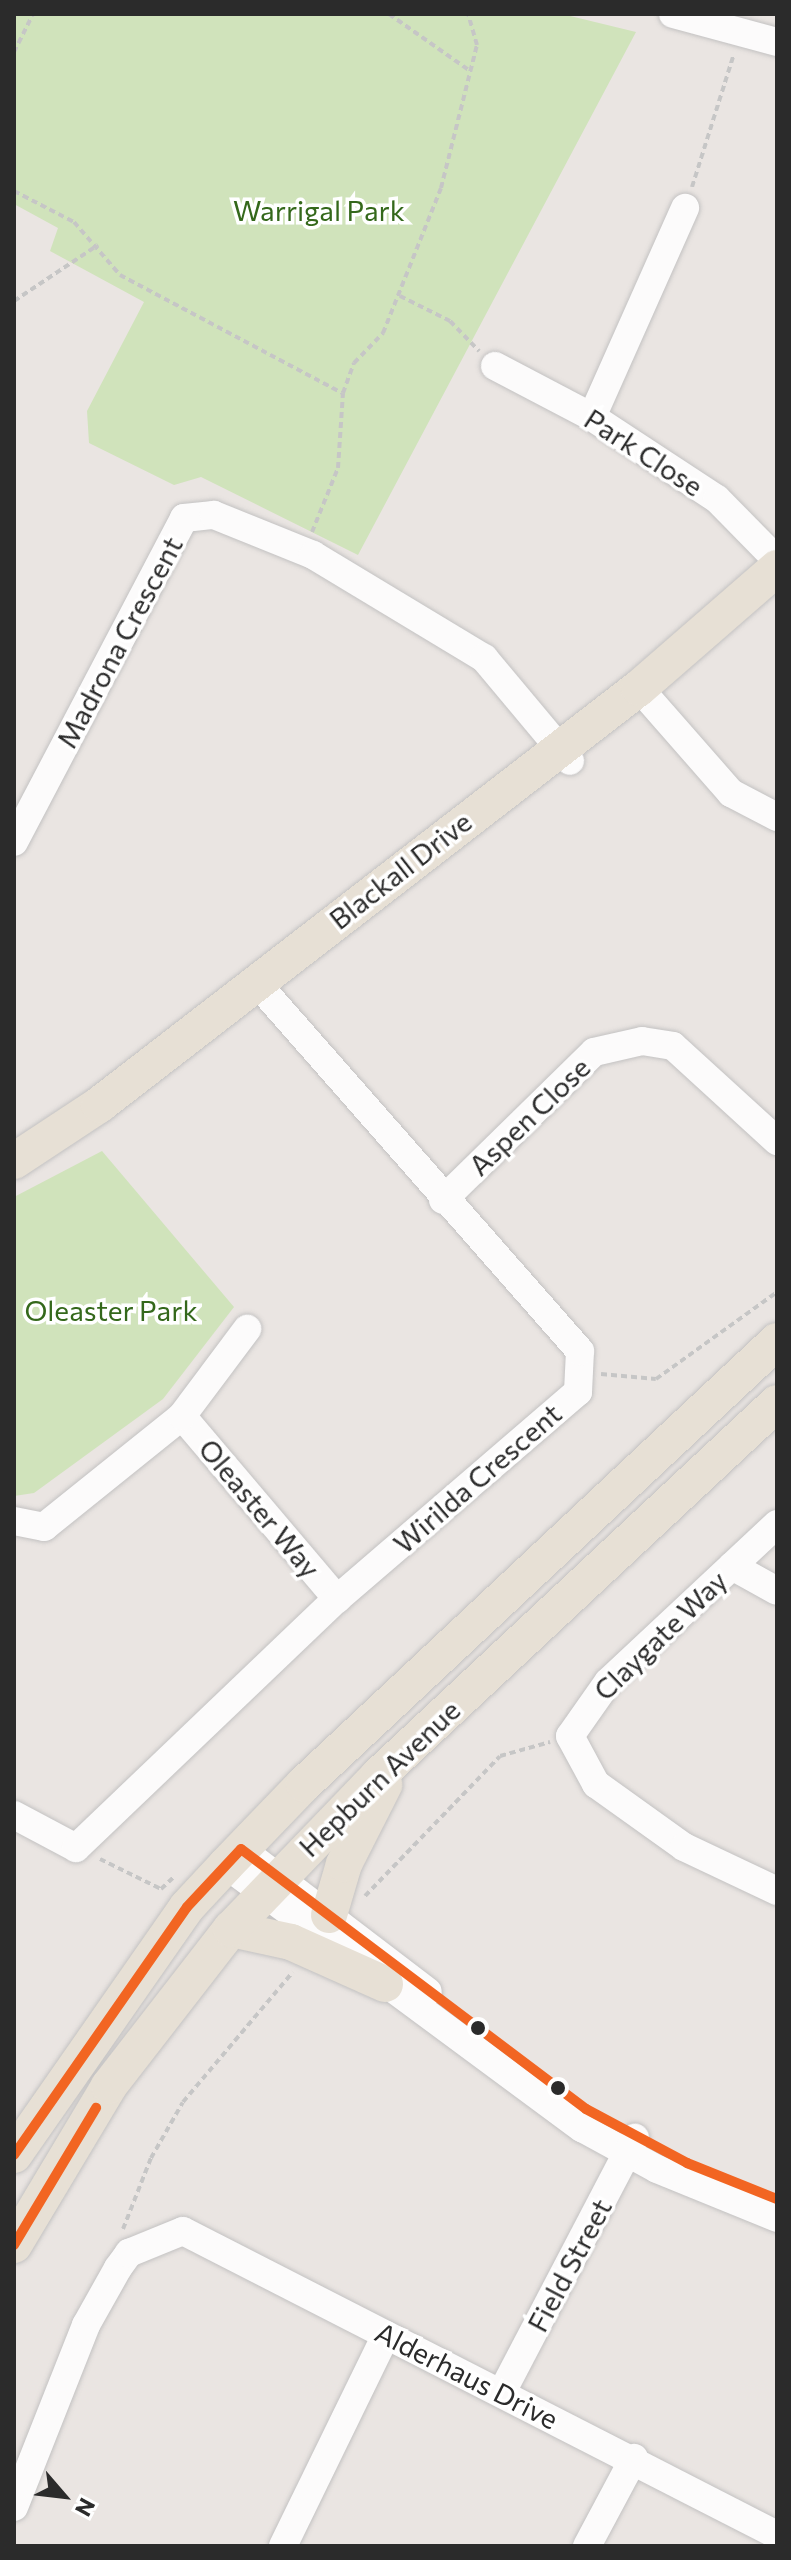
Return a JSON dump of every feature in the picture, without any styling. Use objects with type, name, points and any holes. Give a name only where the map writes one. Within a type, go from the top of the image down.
[{"type":"main road","name":"Blackall Drive","points":[[645,696],[777,568]]},
{"type":"main road","name":"Blackall Drive","points":[[14,1161],[99,1105],[261,989],[564,754],[777,596]]},
{"type":"main road","name":"Blackall Drive","points":[[14,1178],[99,1127],[261,989]]},
{"type":"main road","name":"Hepburn Avenue","points":[[14,2155],[187,1907],[234,1857],[777,1341]]},
{"type":"main road","name":"Hepburn Avenue","points":[[14,2245],[109,2086],[231,1929],[421,1736],[777,1403]]},
{"type":"main road","points":[[329,1915],[363,1822],[421,1736]]},
{"type":"main road","points":[[231,1929],[291,1942],[385,1984]]},
{"type":"street","points":[[673,14],[777,42]]},
{"type":"street","points":[[592,417],[685,208]]},
{"type":"street","name":"Park Close","points":[[495,366],[592,417],[717,499],[777,560]]},
{"type":"street","name":"Madrona Crescent","points":[[14,842],[184,518],[214,515],[313,555],[484,658],[564,754]]},
{"type":"street","points":[[645,696],[731,793],[777,817]]},
{"type":"street","name":"Wirilda Crescent","points":[[14,1815],[76,1848],[337,1599],[578,1392],[580,1351],[443,1200],[261,989]]},
{"type":"street","name":"Aspen Close","points":[[443,1200],[594,1052],[642,1041],[673,1046],[777,1141]]},
{"type":"street","name":"Oleaster Way","points":[[14,1521],[44,1527],[182,1416],[247,1329]]},
{"type":"street","name":"Oleaster Way","points":[[182,1416],[337,1599]]},
{"type":"street","name":"Claygate Way","points":[[570,1736],[608,1682],[777,1524]]},
{"type":"street","points":[[732,1566],[777,1591]]},
{"type":"street","points":[[570,1736],[596,1784],[684,1847],[777,1891]]},
{"type":"street","points":[[234,1857],[385,1984],[548,2106],[777,2218]]},
{"type":"street","points":[[271,1885],[329,1915],[631,2146],[777,2199]]},
{"type":"street","name":"Field Street","points":[[502,2392],[631,2146]]},
{"type":"street","name":"Alderhaus Drive","points":[[14,2507],[86,2325],[129,2253],[183,2231],[203,2237],[386,2335],[634,2458],[777,2535]]},
{"type":"street","points":[[283,2546],[386,2335]]},
{"type":"street","points":[[587,2546],[634,2458]]},
{"type":"path","points":[[14,52],[33,14]]},
{"type":"path","points":[[389,14],[470,71]]},
{"type":"path","points":[[313,555],[309,537],[338,468],[343,393],[354,363],[383,333],[441,188],[477,45],[468,14]]},
{"type":"path","points":[[685,208],[741,32]]},
{"type":"path","points":[[14,191],[74,222],[98,245],[120,275],[343,393]]},
{"type":"path","points":[[14,301],[98,245]]},
{"type":"path","points":[[400,296],[450,321],[495,366]]},
{"type":"path","points":[[579,1371],[656,1379],[777,1292]]},
{"type":"path","points":[[366,1895],[500,1756],[570,1736]]},
{"type":"path","points":[[115,2240],[134,2214],[151,2158],[183,2102],[296,1969]]},
{"type":"green space","name":"Warrigal Park","points":[[16,14],[562,14],[636,32],[358,555],[201,477],[174,485],[89,443],[87,411],[144,302],[50,251],[58,228],[14,204]]},
{"type":"green space","name":"Oleaster Park","points":[[102,1151],[234,1307],[163,1399],[34,1493],[14,1496],[14,1197]]},
{"type":"transit line","points":[[14,2155],[187,1907],[241,1849],[586,2109],[687,2163],[777,2199]]},
{"type":"transit line","points":[[14,2245],[96,2108]]}]
